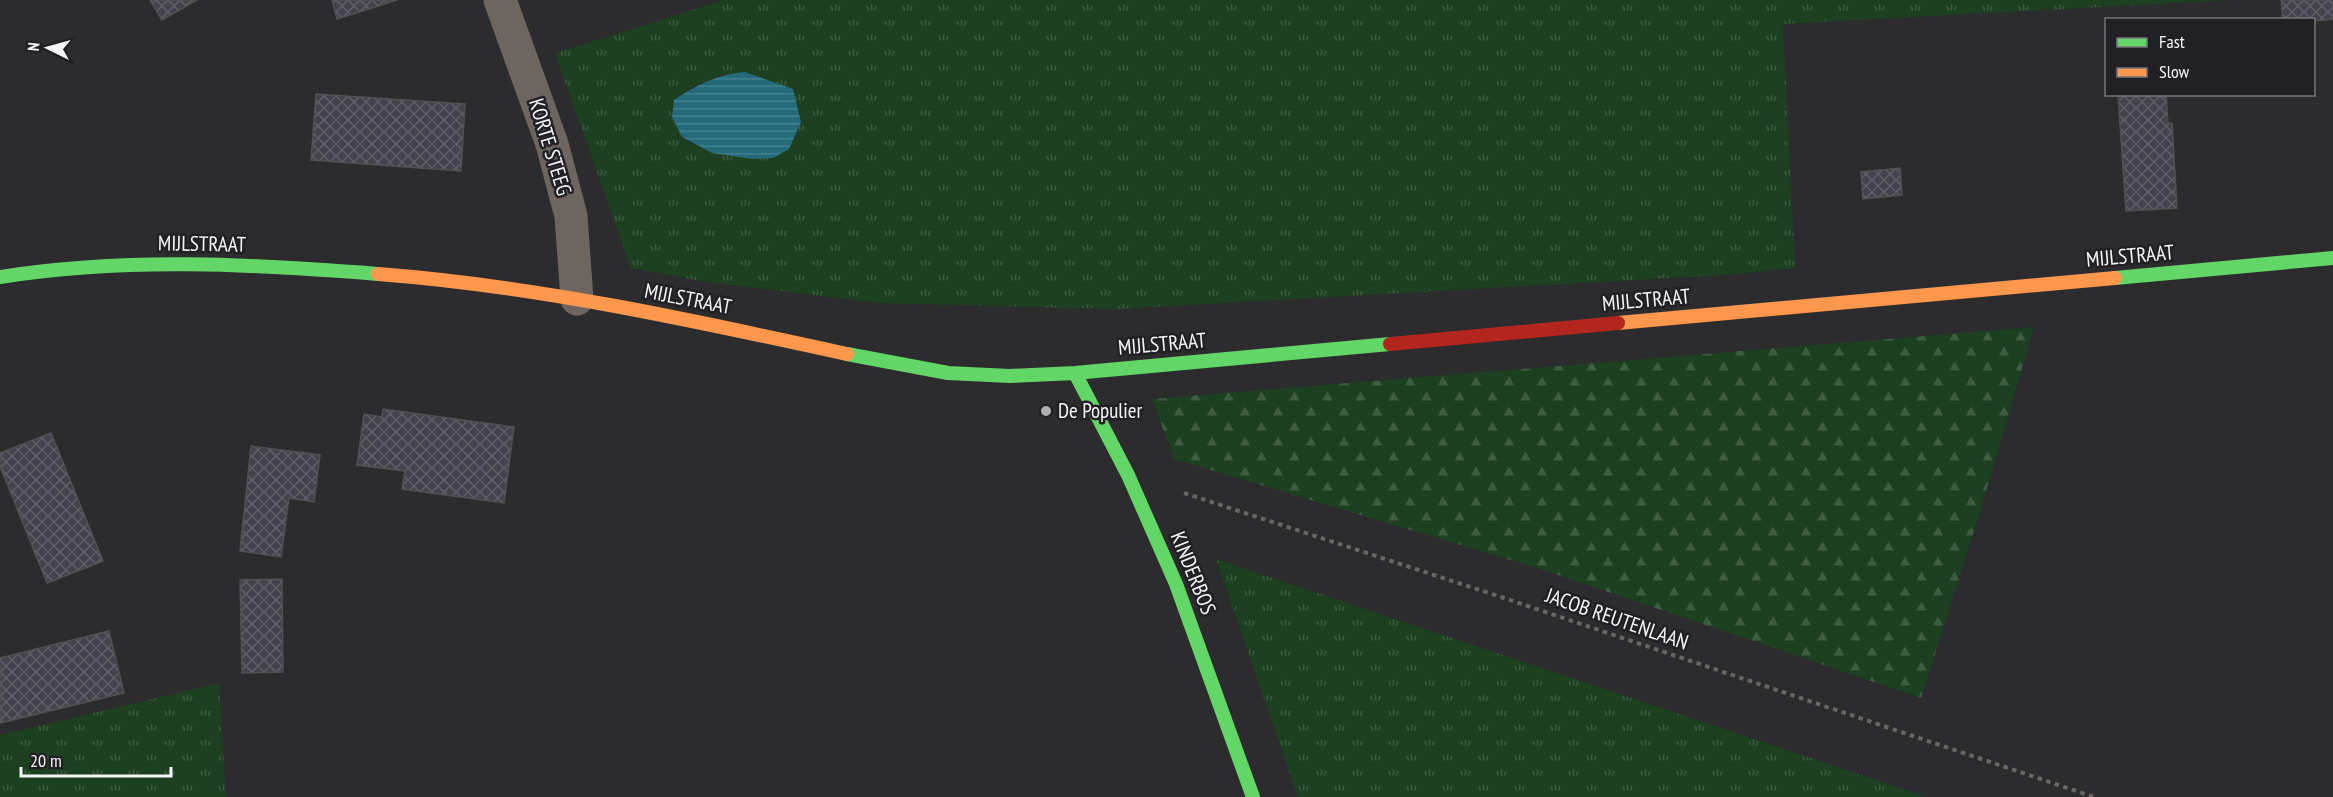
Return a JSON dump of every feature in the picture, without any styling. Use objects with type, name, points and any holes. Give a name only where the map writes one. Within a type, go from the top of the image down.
[{"type":"street","name":"KORTE STEEG","points":[[500,0],[552,144],[571,216],[577,299]]},
{"type":"street","name":"MIJLSTRAAT","points":[[0,277],[26,272],[135,264],[229,265],[379,272],[447,279],[577,299],[894,364],[973,375],[1075,373],[2333,258]]},
{"type":"street","name":"KINDERBOS","points":[[1075,373],[1128,475],[1176,584],[1253,797]]},
{"type":"path","name":"JACOB REUTENLAAN","points":[[1128,475],[1513,600],[2094,797]]},
{"type":"green space","points":[[724,0],[2230,0],[1783,24],[1795,268],[1724,275],[1117,309],[879,303],[706,282],[631,268],[555,53]],"holes":[[[726,73],[712,153],[682,138],[674,100],[692,87]]]},
{"type":"green space","points":[[2034,327],[1980,512],[1921,698],[1540,569],[1174,459],[1152,399]]},
{"type":"green space","points":[[1216,559],[1927,797],[1298,797]]},
{"type":"green space","points":[[219,683],[226,797],[0,797],[0,735]]},
{"type":"water","points":[[745,72],[793,89],[801,122],[789,149],[773,158],[752,159],[712,153],[682,137],[672,117],[674,100],[708,81]]},
{"type":"building","points":[[150,0],[197,0],[162,20]]},
{"type":"building","points":[[332,0],[397,0],[337,19]]},
{"type":"building","points":[[2281,0],[2333,0],[2333,19],[2315,21],[2315,18],[2283,18]]},
{"type":"building","points":[[316,94],[465,104],[461,171],[311,160]]},
{"type":"building","points":[[2118,96],[2166,96],[2168,123],[2172,123],[2177,208],[2126,211]]},
{"type":"building","points":[[1900,168],[1902,195],[1863,199],[1861,172]]},
{"type":"building","points":[[383,409],[514,427],[504,503],[402,489],[405,471],[357,465],[364,414],[382,417]]},
{"type":"building","points":[[51,433],[103,561],[47,583],[0,466],[0,453]]},
{"type":"building","points":[[251,446],[320,455],[314,502],[289,498],[281,557],[240,551]]},
{"type":"building","points":[[282,579],[283,672],[242,673],[240,580]]},
{"type":"building","points":[[109,631],[124,693],[0,723],[0,658]]},
{"type":"traffic: fast","points":[[2115,278],[2333,258]]},
{"type":"traffic: fast","points":[[0,277],[94,267],[189,264],[283,267],[378,274]]},
{"type":"traffic: fast","points":[[847,354],[948,373],[1010,376],[1075,373],[1390,344]]},
{"type":"traffic: fast","points":[[1075,373],[1128,475],[1176,584],[1253,797]]},
{"type":"traffic: slow","points":[[378,274],[437,279],[614,306],[847,354]]},
{"type":"traffic: slow","points":[[1618,323],[2115,278]]},
{"type":"traffic: jam","points":[[1390,344],[1618,323]]},
{"type":"place","name":"De Populier","points":[[1046,411]]}]
